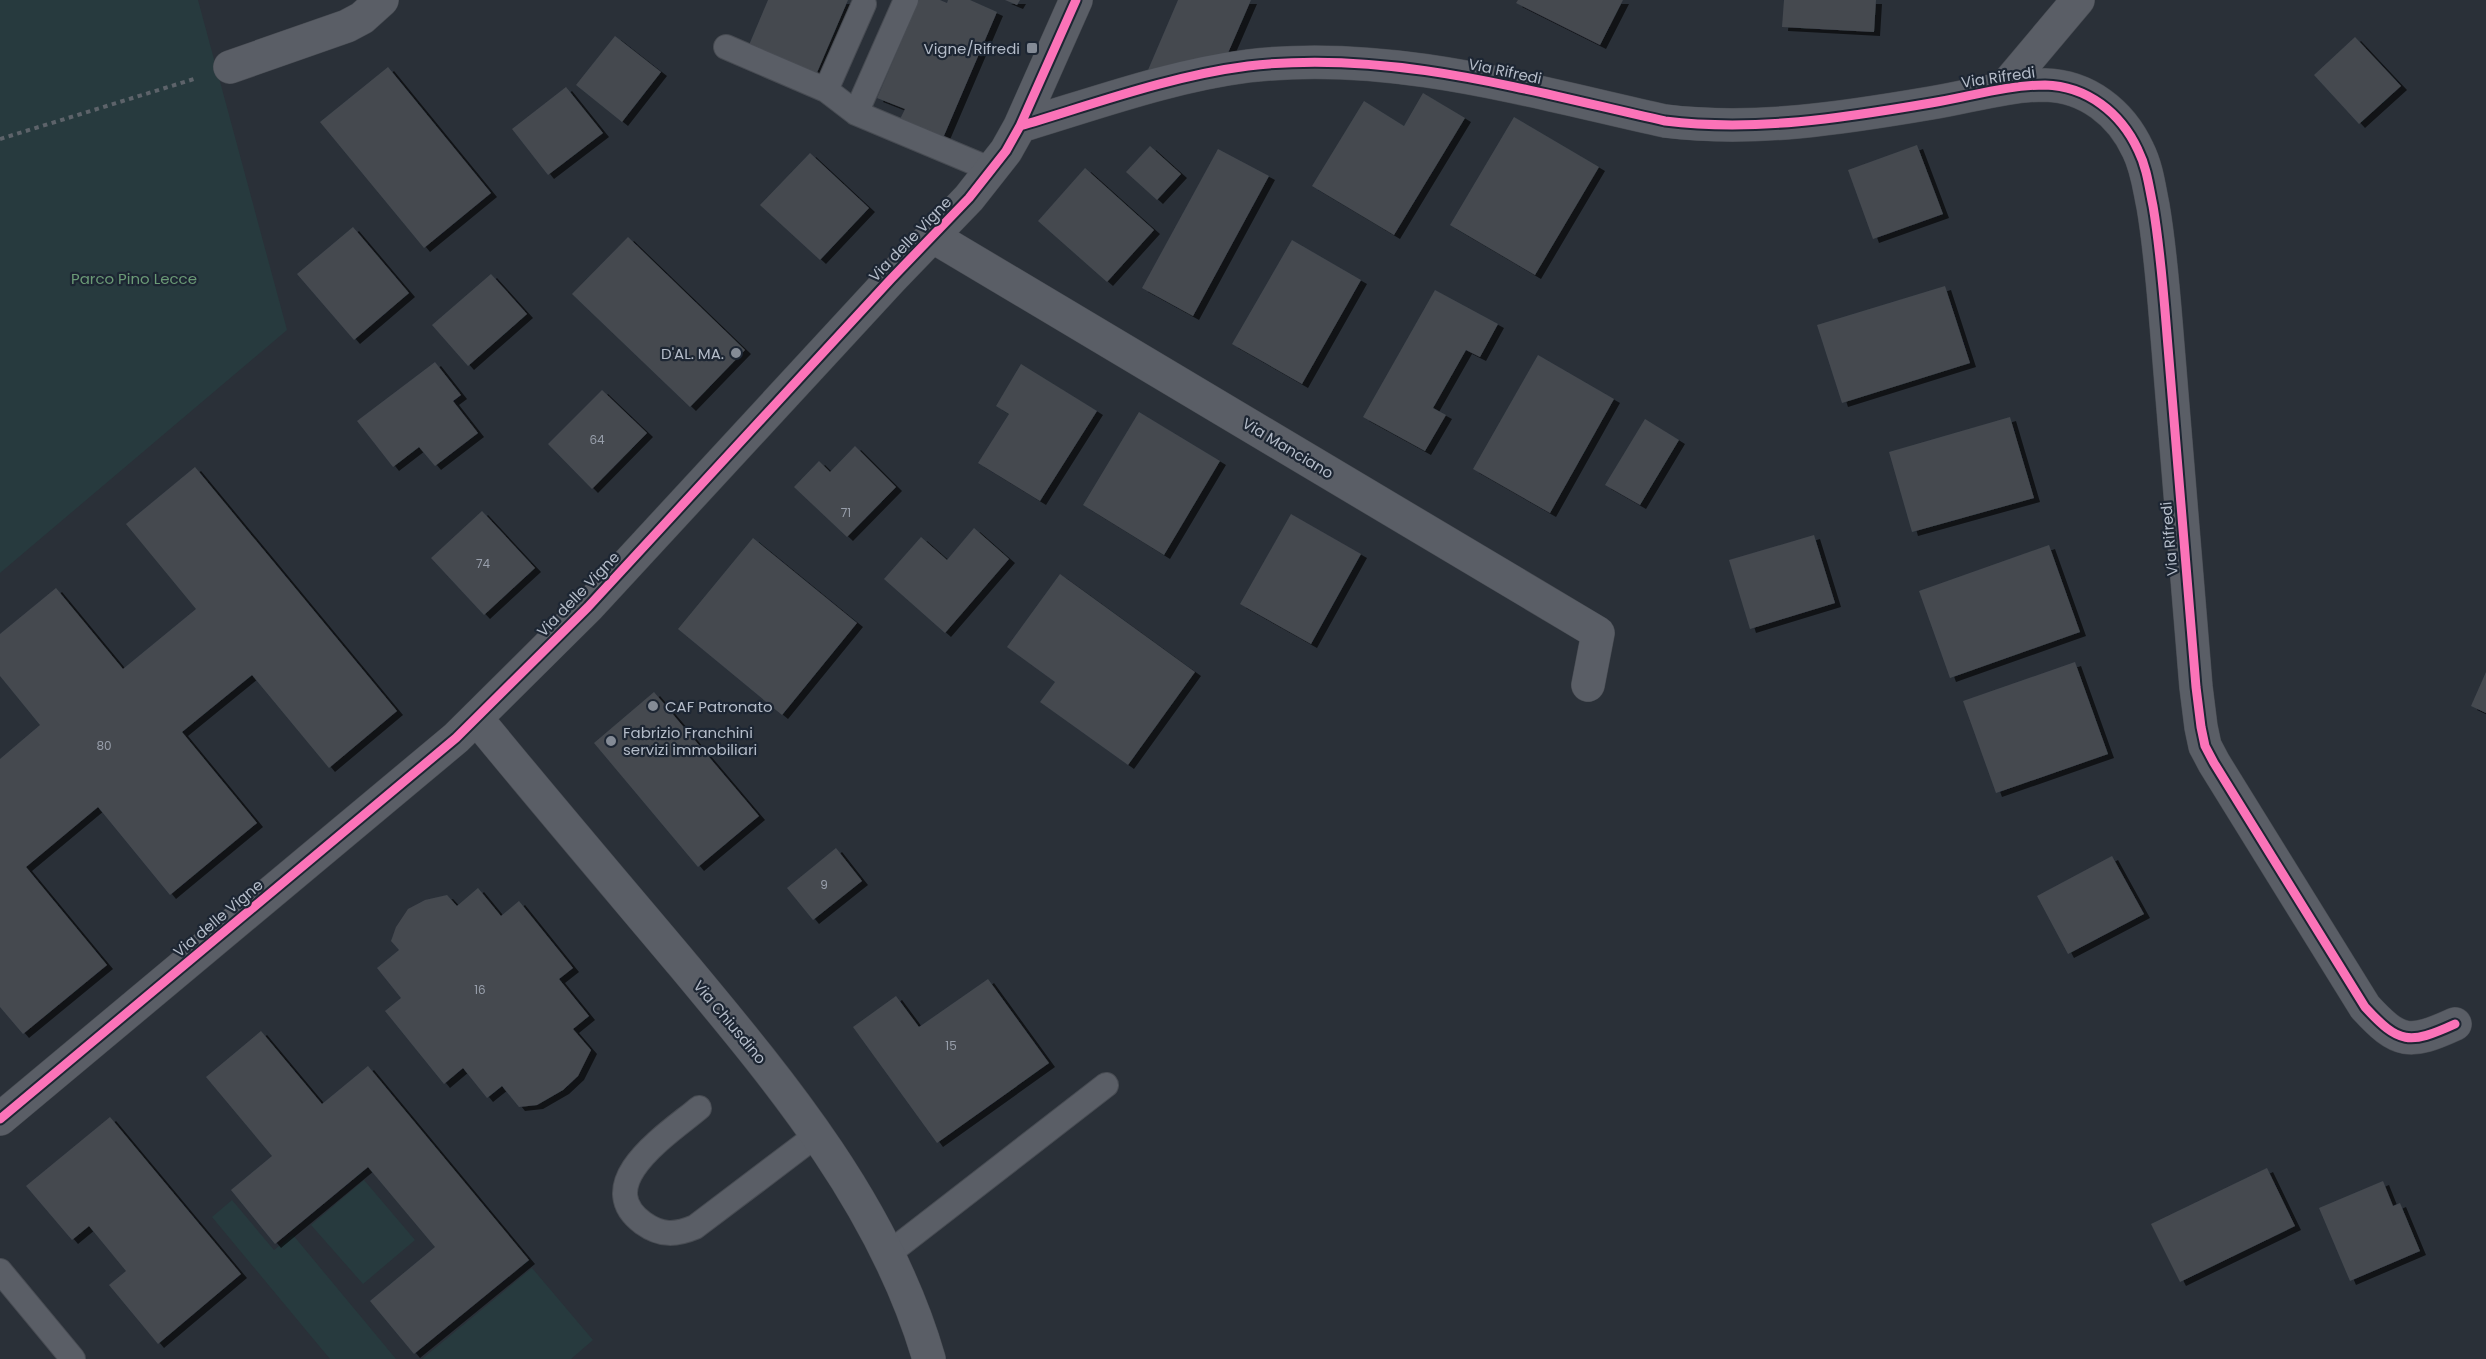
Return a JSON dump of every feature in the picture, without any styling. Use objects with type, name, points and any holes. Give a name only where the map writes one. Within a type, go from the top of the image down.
[{"type":"street","points":[[231,67],[347,26],[362,18],[382,0]]},
{"type":"street","name":"Via delle Vigne","points":[[0,1119],[477,719],[588,607],[969,198],[992,170],[1020,126],[1076,0]]},
{"type":"street","points":[[2004,88],[2078,0]]},
{"type":"street","name":"Via Rifredi","points":[[1020,126],[1190,76],[1248,66],[1286,63],[1357,62],[1405,67],[1665,121],[1703,125],[1738,126],[1818,120],[1934,103],[2004,88],[2055,85],[2076,89],[2094,98],[2112,112],[2138,148],[2146,169],[2160,246],[2196,687],[2205,746],[2365,1007],[2384,1027],[2396,1035],[2411,1039],[2431,1035],[2455,1024]]},
{"type":"street","name":"Via Manciano","points":[[932,236],[1598,633],[1588,685]]},
{"type":"street","name":"Via Chiusdino","points":[[477,719],[765,1063],[818,1134],[857,1197],[888,1254],[912,1310],[929,1359]]},
{"type":"lane","points":[[856,113],[906,0]]},
{"type":"lane","points":[[826,90],[864,4]]},
{"type":"lane","points":[[726,47],[826,90],[856,113],[992,170]]},
{"type":"lane","points":[[888,1254],[1106,1085]]},
{"type":"lane","points":[[699,1108],[640,1157],[630,1172],[625,1189],[628,1202],[636,1217],[651,1228],[666,1234],[680,1233],[695,1227],[818,1134]]},
{"type":"lane","points":[[0,1271],[73,1359]]},
{"type":"path","points":[[0,139],[231,67]]},
{"type":"green space","name":"Parco Pino Lecce","points":[[0,0],[198,0],[287,330],[0,573]]},
{"type":"green space","points":[[364,1180],[415,1240],[363,1284],[311,1225]]},
{"type":"green space","points":[[232,1200],[274,1250],[293,1235],[396,1359],[330,1359],[212,1217]]},
{"type":"green space","points":[[532,1268],[593,1340],[571,1359],[422,1359]]},
{"type":"building","points":[[768,0],[848,0],[816,75],[749,45]]},
{"type":"building","points":[[919,0],[940,0],[947,3],[948,0],[970,0],[997,12],[943,138],[900,119],[905,109],[877,98]]},
{"type":"building","points":[[1005,0],[1020,0],[1017,5]]},
{"type":"building","points":[[1178,0],[1251,0],[1228,53],[1148,70]]},
{"type":"building","points":[[1518,0],[1623,0],[1600,45],[1516,3]]},
{"type":"building","points":[[1784,0],[1876,0],[1874,32],[1782,27]]},
{"type":"building","points":[[615,36],[661,72],[622,122],[576,85]]},
{"type":"building","points":[[2355,37],[2401,86],[2359,124],[2314,75]]},
{"type":"building","points":[[388,67],[491,193],[424,248],[320,122]]},
{"type":"building","points":[[566,87],[603,133],[548,175],[512,129]]},
{"type":"building","points":[[1423,93],[1465,118],[1394,235],[1312,186],[1364,101],[1404,126]]},
{"type":"building","points":[[1514,117],[1599,167],[1535,275],[1450,225]]},
{"type":"building","points":[[1917,145],[1943,214],[1873,239],[1848,170]]},
{"type":"building","points":[[1150,146],[1181,174],[1157,200],[1126,172]]},
{"type":"building","points":[[1218,149],[1269,176],[1193,316],[1142,288]]},
{"type":"building","points":[[810,153],[869,208],[820,260],[760,205]]},
{"type":"building","points":[[1085,168],[1154,230],[1107,282],[1038,221]]},
{"type":"building","points":[[353,227],[409,293],[354,340],[297,274]]},
{"type":"building","points":[[628,237],[745,350],[690,407],[572,294]]},
{"type":"building","points":[[1292,240],[1361,280],[1302,384],[1232,344]]},
{"type":"building","points":[[491,274],[527,314],[468,366],[432,325]]},
{"type":"building","points":[[1945,286],[1970,363],[1842,403],[1817,325]]},
{"type":"building","points":[[1435,290],[1498,324],[1480,357],[1466,350],[1433,408],[1446,415],[1425,451],[1363,417]]},
{"type":"building","points":[[1538,355],[1614,399],[1550,513],[1473,469]]},
{"type":"building","points":[[435,362],[461,395],[453,401],[478,433],[435,466],[419,447],[393,467],[357,421]]},
{"type":"building","points":[[1021,364],[1097,411],[1040,501],[978,463],[1009,414],[996,406]]},
{"type":"building","points":[[602,390],[647,433],[592,489],[548,444]]},
{"type":"building","points":[[1139,412],[1220,461],[1164,555],[1083,505]]},
{"type":"building","points":[[2010,417],[2034,498],[1912,532],[1889,452]]},
{"type":"building","points":[[1645,419],[1679,440],[1640,505],[1605,485]]},
{"type":"building","points":[[855,446],[896,487],[847,537],[794,487],[819,461],[830,472]]},
{"type":"building","points":[[195,467],[397,711],[329,768],[252,675],[182,732],[257,823],[170,895],[98,807],[26,867],[107,965],[23,1034],[0,1007],[0,759],[40,725],[0,676],[0,634],[56,588],[123,669],[196,609],[126,524]]},
{"type":"building","points":[[482,511],[535,568],[484,615],[431,558]]},
{"type":"building","points":[[1291,514],[1361,554],[1311,644],[1240,604]]},
{"type":"building","points":[[974,528],[1009,559],[945,633],[884,579],[921,537],[947,560]]},
{"type":"building","points":[[1814,535],[1835,603],[1750,629],[1729,560]]},
{"type":"building","points":[[753,538],[857,623],[782,715],[678,629]]},
{"type":"building","points":[[2049,545],[2080,632],[1950,678],[1919,591]]},
{"type":"building","points":[[1060,574],[1195,672],[1128,765],[1040,702],[1055,682],[1007,647]]},
{"type":"building","points":[[2075,662],[2108,754],[1996,793],[1963,701]]},
{"type":"building","points":[[2486,672],[2486,713],[2471,706]]},
{"type":"building","points":[[654,692],[759,816],[698,867],[594,743]]},
{"type":"building","points":[[836,848],[862,881],[813,920],[787,888]]},
{"type":"building","points":[[2112,856],[2144,914],[2068,954],[2037,896]]},
{"type":"building","points":[[478,888],[501,916],[519,901],[573,968],[559,979],[589,1016],[573,1029],[591,1050],[578,1076],[563,1090],[537,1105],[519,1107],[502,1086],[487,1098],[463,1068],[444,1084],[385,1011],[401,998],[377,968],[399,950],[391,941],[396,927],[408,909],[425,900],[447,895],[457,906]]},
{"type":"building","points":[[988,979],[1049,1063],[937,1143],[853,1027],[896,996],[919,1027]]},
{"type":"building","points":[[261,1031],[322,1104],[368,1066],[529,1260],[414,1354],[370,1301],[435,1247],[368,1167],[275,1244],[231,1190],[272,1156],[206,1077]]},
{"type":"building","points":[[110,1117],[241,1274],[158,1344],[109,1285],[126,1271],[89,1226],[72,1240],[26,1186]]},
{"type":"building","points":[[2267,1168],[2295,1226],[2180,1282],[2151,1224]]},
{"type":"building","points":[[2383,1181],[2393,1206],[2400,1203],[2420,1251],[2350,1281],[2319,1208]]},
{"type":"cycle path","points":[[0,1119],[456,738],[588,607],[891,279],[969,198],[1006,151],[1020,126],[1076,0]]},
{"type":"cycle path","points":[[1020,126],[1190,76],[1248,66],[1301,62],[1354,63],[1458,76],[1665,121],[1699,124],[1799,122],[1898,109],[2002,89],[2045,85],[2075,90],[2101,104],[2122,124],[2138,150],[2146,171],[2153,206],[2164,294],[2196,687],[2205,746],[2365,1007],[2387,1028],[2406,1037],[2415,1038],[2455,1024]]},
{"type":"place","name":"Vigne/Rifredi","points":[[1032,48]]},
{"type":"place","name":"D'AL. MA.","points":[[736,353]]},
{"type":"place","name":"CAF Patronato","points":[[653,706]]},
{"type":"place","name":"Fabrizio Franchini servizi immobiliari","points":[[611,741]]}]
